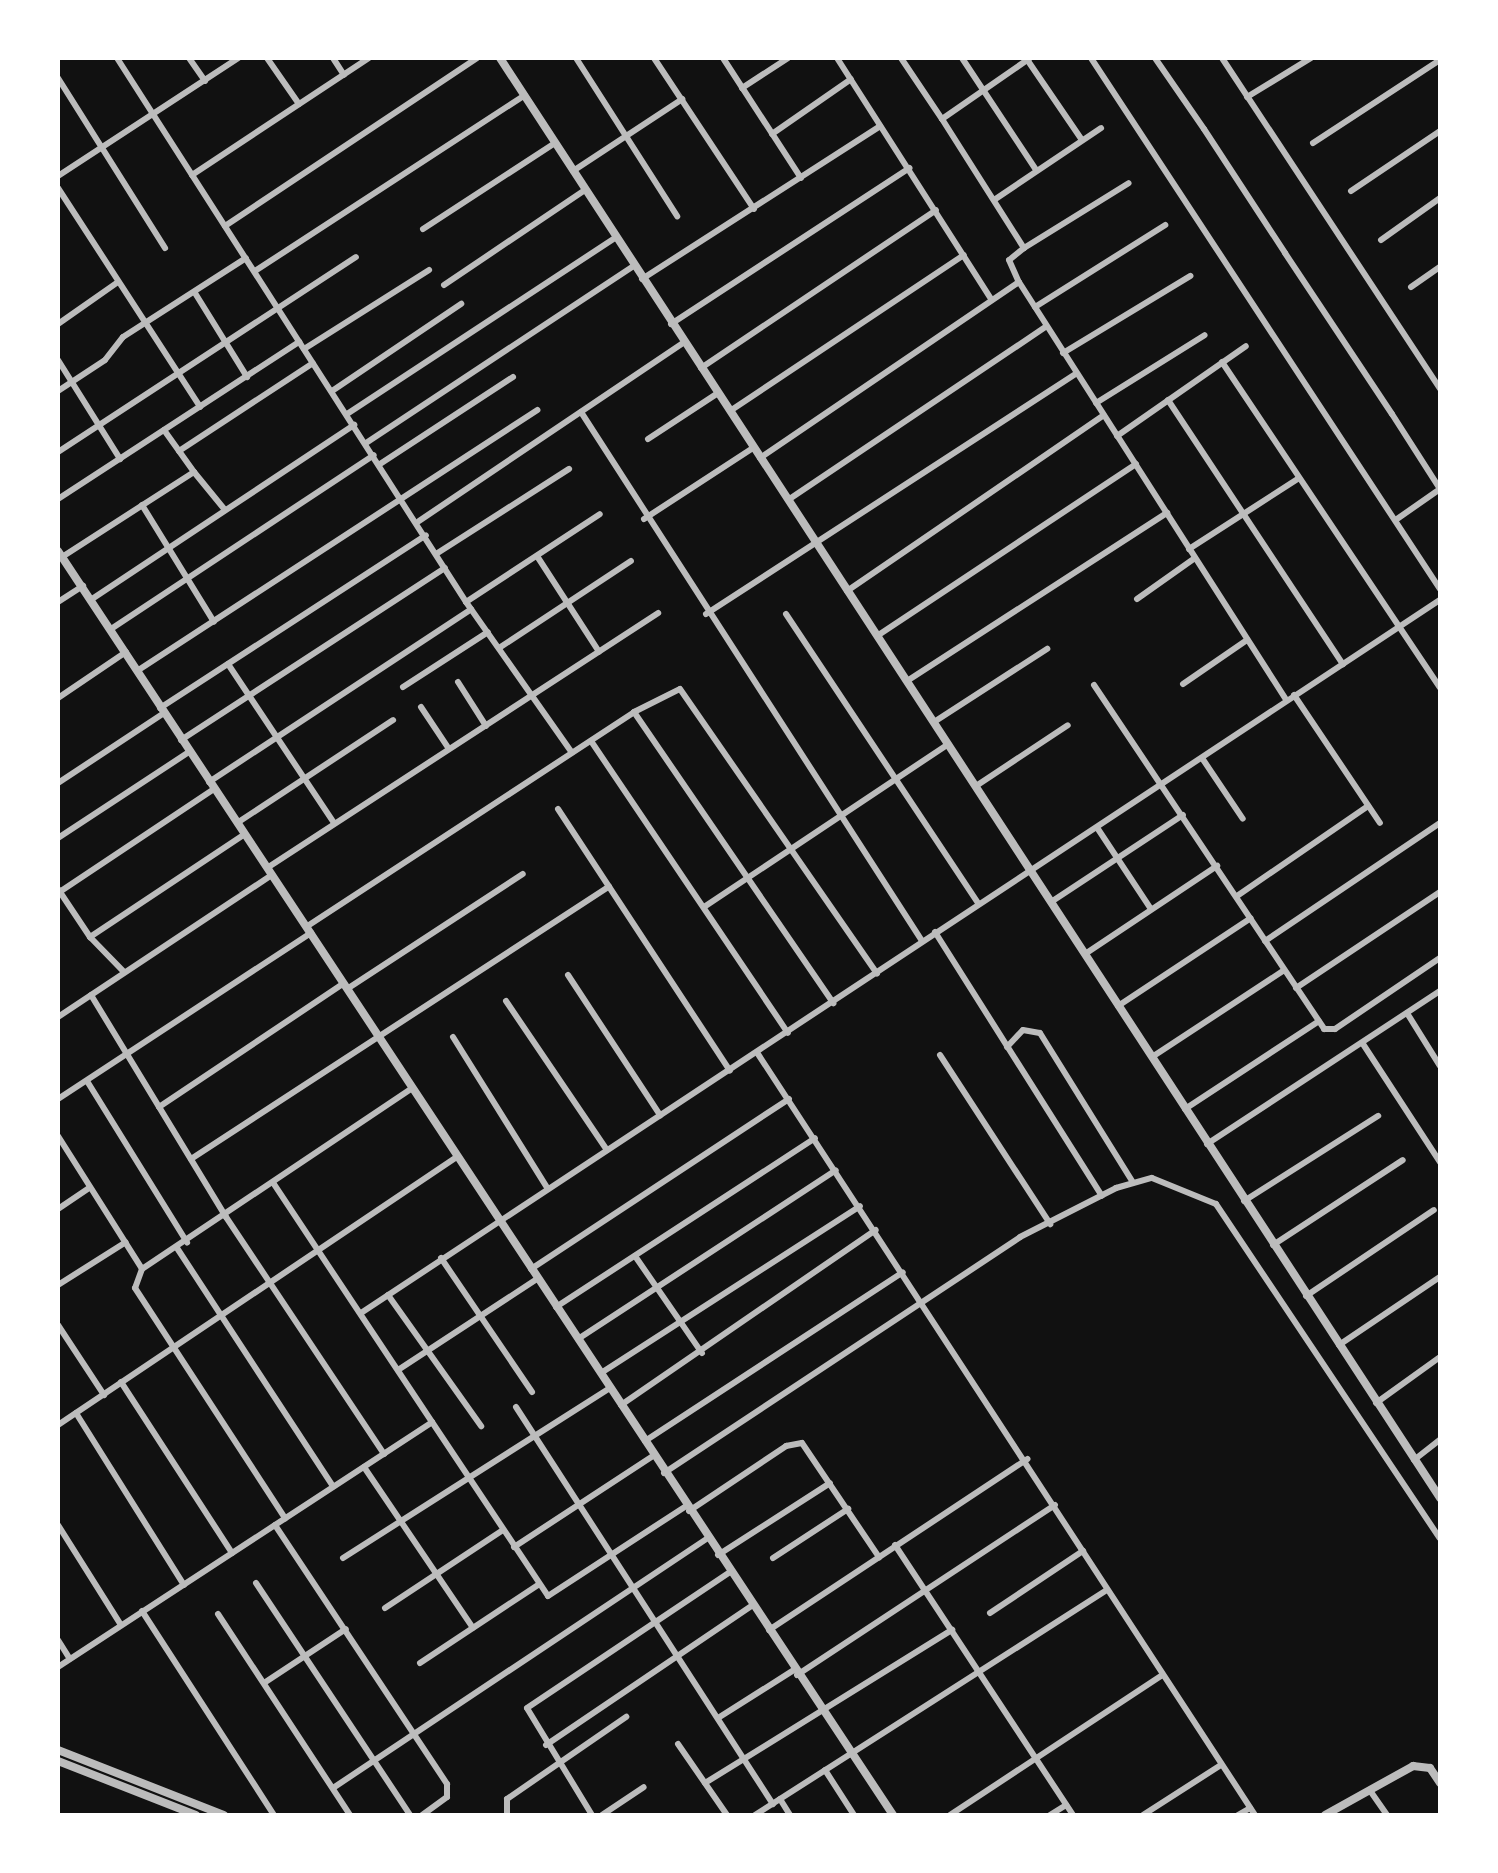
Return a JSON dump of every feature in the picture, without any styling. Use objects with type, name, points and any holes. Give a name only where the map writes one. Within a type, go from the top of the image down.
[{"type":"street","points":[[117,58],[299,342],[419,521],[466,602],[572,753]]},
{"type":"street","points":[[189,58],[205,81]]},
{"type":"street","points":[[58,176],[239,58]]},
{"type":"street","points":[[267,58],[299,104]]},
{"type":"street","points":[[334,58],[344,75]]},
{"type":"street","points":[[192,175],[369,58]]},
{"type":"street","points":[[225,226],[477,58]]},
{"type":"street","points":[[576,58],[677,216]]},
{"type":"street","points":[[654,58],[754,208]]},
{"type":"street","points":[[723,58],[800,178]]},
{"type":"street","points":[[742,88],[788,58]]},
{"type":"street","points":[[837,58],[992,300]]},
{"type":"street","points":[[901,58],[1024,248]]},
{"type":"street","points":[[962,58],[1036,170]]},
{"type":"street","points":[[942,119],[1028,58],[1082,140]]},
{"type":"street","points":[[1091,58],[1397,519],[1440,589]]},
{"type":"street","points":[[1155,58],[1440,489],[1397,519]]},
{"type":"street","points":[[1222,58],[1440,388]]},
{"type":"street","points":[[1247,97],[1311,58]]},
{"type":"street","points":[[504,59],[683,343],[976,786],[1440,1499]]},
{"type":"street","points":[[1313,143],[1440,60]]},
{"type":"street","points":[[58,78],[165,248]]},
{"type":"street","points":[[772,134],[851,79]]},
{"type":"street","points":[[255,271],[525,95]]},
{"type":"street","points":[[573,171],[682,99]]},
{"type":"street","points":[[642,279],[880,126]]},
{"type":"street","points":[[994,200],[1101,128]]},
{"type":"street","points":[[1351,191],[1440,131]]},
{"type":"street","points":[[423,229],[555,143]]},
{"type":"street","points":[[671,324],[909,168]]},
{"type":"street","points":[[1129,183],[1009,260],[1018,282],[1045,327],[1136,464],[1286,701]]},
{"type":"street","points":[[58,188],[144,325],[200,407]]},
{"type":"street","points":[[444,285],[585,190]]},
{"type":"street","points":[[1381,240],[1440,198]]},
{"type":"street","points":[[701,368],[936,210]]},
{"type":"street","points":[[1035,307],[1166,225]]},
{"type":"street","points":[[347,415],[615,238]]},
{"type":"street","points":[[730,411],[964,255]]},
{"type":"street","points":[[58,453],[225,340],[356,257]]},
{"type":"street","points":[[58,391],[144,325],[246,258]]},
{"type":"street","points":[[366,443],[633,266]]},
{"type":"street","points":[[1411,286],[1440,267]]},
{"type":"street","points":[[304,349],[429,270]]},
{"type":"street","points":[[1063,353],[1190,276]]},
{"type":"street","points":[[58,324],[118,282]]},
{"type":"street","points":[[760,458],[1018,282]]},
{"type":"street","points":[[195,293],[247,377]]},
{"type":"street","points":[[332,391],[461,304]]},
{"type":"street","points":[[788,500],[1045,327]]},
{"type":"street","points":[[1096,403],[1205,335]]},
{"type":"street","points":[[58,499],[299,342]]},
{"type":"street","points":[[419,521],[683,343]]},
{"type":"street","points":[[1117,436],[1246,346]]},
{"type":"street","points":[[58,360],[120,458]]},
{"type":"street","points":[[1222,362],[1440,688]]},
{"type":"street","points":[[179,451],[313,363]]},
{"type":"street","points":[[706,614],[1076,374]]},
{"type":"street","points":[[380,464],[513,377]]},
{"type":"street","points":[[648,439],[718,393]]},
{"type":"street","points":[[1168,400],[1343,664]]},
{"type":"street","points":[[137,671],[537,410]]},
{"type":"street","points":[[581,412],[644,519],[922,941]]},
{"type":"street","points":[[847,591],[1104,415]]},
{"type":"street","points":[[92,599],[354,425]]},
{"type":"street","points":[[164,430],[225,510]]},
{"type":"street","points":[[644,519],[753,448]]},
{"type":"street","points":[[111,629],[374,455]]},
{"type":"street","points":[[877,636],[1136,464]]},
{"type":"street","points":[[436,554],[569,468]]},
{"type":"street","points":[[194,472],[60,554],[92,599],[211,786],[309,930],[497,1221],[601,1373],[729,1573],[849,1754],[893,1815]]},
{"type":"street","points":[[1189,549],[1299,478]]},
{"type":"street","points":[[142,505],[214,622]]},
{"type":"street","points":[[907,681],[1167,513]]},
{"type":"street","points":[[466,602],[600,514]]},
{"type":"street","points":[[58,783],[228,664],[426,535]]},
{"type":"street","points":[[537,556],[599,652]]},
{"type":"street","points":[[1137,599],[1195,558]]},
{"type":"street","points":[[499,648],[631,561]]},
{"type":"street","points":[[181,740],[445,568]]},
{"type":"street","points":[[58,602],[83,586]]},
{"type":"street","points":[[360,1313],[497,1221],[758,1054],[935,932],[1098,829],[1294,695],[1440,600]]},
{"type":"street","points":[[124,972],[90,937],[58,891],[278,738],[471,609]]},
{"type":"street","points":[[58,1017],[334,823],[658,613]]},
{"type":"street","points":[[786,614],[893,781],[979,904]]},
{"type":"street","points":[[403,687],[488,632]]},
{"type":"street","points":[[1183,684],[1247,640]]},
{"type":"street","points":[[934,722],[1047,649]]},
{"type":"street","points":[[58,698],[126,652]]},
{"type":"street","points":[[228,664],[334,823]]},
{"type":"street","points":[[458,682],[486,726]]},
{"type":"street","points":[[1094,685],[1217,866],[1283,971],[1327,1031],[1335,1029],[1440,958]]},
{"type":"street","points":[[58,1099],[572,753],[671,690],[688,694],[877,974]]},
{"type":"street","points":[[1294,695],[1380,823]]},
{"type":"street","points":[[421,707],[449,749]]},
{"type":"street","points":[[634,712],[833,1003]]},
{"type":"street","points":[[237,823],[393,720]]},
{"type":"street","points":[[976,786],[1068,725]]},
{"type":"street","points":[[591,741],[788,1033]]},
{"type":"street","points":[[704,907],[948,744]]},
{"type":"street","points":[[58,838],[189,752]]},
{"type":"street","points":[[1202,758],[1243,819]]},
{"type":"street","points":[[1237,897],[1368,806]]},
{"type":"street","points":[[558,808],[730,1071]]},
{"type":"street","points":[[1051,902],[1183,815]]},
{"type":"street","points":[[1265,941],[1440,823]]},
{"type":"street","points":[[1098,829],[1151,909]]},
{"type":"street","points":[[90,937],[244,834]]},
{"type":"street","points":[[1085,954],[1217,866]]},
{"type":"street","points":[[159,1107],[523,874]]},
{"type":"street","points":[[191,1159],[609,886]]},
{"type":"street","points":[[1296,988],[1440,892]]},
{"type":"street","points":[[1118,1006],[1251,918]]},
{"type":"street","points":[[935,932],[1102,1196]]},
{"type":"street","points":[[1152,1057],[1283,971]]},
{"type":"street","points":[[568,975],[660,1115]]},
{"type":"street","points":[[1207,1144],[1440,991]]},
{"type":"street","points":[[91,995],[226,1217],[384,1454]]},
{"type":"street","points":[[506,1001],[607,1150]]},
{"type":"street","points":[[1407,1013],[1440,1066]]},
{"type":"street","points":[[1185,1109],[1319,1021]]},
{"type":"street","points":[[1007,1046],[1023,1030],[1040,1033],[1132,1181]]},
{"type":"street","points":[[453,1037],[548,1189]]},
{"type":"street","points":[[1363,1044],[1440,1162]]},
{"type":"street","points":[[758,1054],[1027,1458],[1161,1676],[1255,1815]]},
{"type":"street","points":[[940,1055],[1050,1224]]},
{"type":"street","points":[[87,1081],[187,1241]]},
{"type":"street","points":[[285,1518],[135,1287],[142,1269],[226,1217],[411,1089]]},
{"type":"street","points":[[531,1269],[789,1100]]},
{"type":"street","points":[[1244,1201],[1378,1116]]},
{"type":"street","points":[[58,1136],[142,1269]]},
{"type":"street","points":[[556,1307],[816,1138]]},
{"type":"street","points":[[58,1425],[456,1158]]},
{"type":"street","points":[[1273,1245],[1403,1160]]},
{"type":"street","points":[[578,1339],[836,1170]]},
{"type":"street","points":[[664,1473],[925,1304],[1020,1237],[1132,1181],[1174,1182],[1216,1203],[1440,1538]]},
{"type":"street","points":[[273,1183],[470,1478],[538,1585],[550,1597],[794,1442],[807,1446],[879,1556]]},
{"type":"street","points":[[58,1209],[89,1188]]},
{"type":"street","points":[[601,1373],[679,1320],[860,1206]]},
{"type":"street","points":[[1306,1296],[1434,1210]]},
{"type":"street","points":[[621,1405],[702,1353],[876,1230]]},
{"type":"street","points":[[58,1285],[126,1242]]},
{"type":"street","points":[[177,1248],[333,1486]]},
{"type":"street","points":[[635,1256],[702,1353]]},
{"type":"street","points":[[441,1258],[533,1392]]},
{"type":"street","points":[[645,1441],[903,1272]]},
{"type":"street","points":[[1339,1345],[1440,1277]]},
{"type":"street","points":[[398,1370],[537,1279]]},
{"type":"street","points":[[387,1295],[481,1426]]},
{"type":"street","points":[[58,1325],[104,1395]]},
{"type":"street","points":[[1376,1403],[1440,1357]]},
{"type":"street","points":[[121,1382],[232,1553]]},
{"type":"street","points":[[343,1558],[536,1439],[610,1388]]},
{"type":"street","points":[[516,1407],[576,1507],[677,1655],[773,1804]]},
{"type":"street","points":[[76,1413],[184,1584]]},
{"type":"street","points":[[58,1667],[432,1422]]},
{"type":"street","points":[[1414,1460],[1440,1440]]},
{"type":"street","points":[[514,1547],[653,1456]]},
{"type":"street","points":[[768,1631],[1027,1458]]},
{"type":"street","points":[[364,1467],[473,1628]]},
{"type":"street","points":[[718,1555],[830,1483]]},
{"type":"street","points":[[718,1718],[926,1592],[1055,1505]]},
{"type":"street","points":[[773,1558],[848,1509]]},
{"type":"street","points":[[58,1525],[121,1625]]},
{"type":"street","points":[[275,1525],[346,1629],[449,1790],[422,1815]]},
{"type":"street","points":[[385,1608],[503,1530]]},
{"type":"street","points":[[333,1788],[707,1539]]},
{"type":"street","points":[[895,1545],[1073,1815]]},
{"type":"street","points":[[990,1613],[1083,1551]]},
{"type":"street","points":[[592,1815],[546,1745],[527,1708],[729,1573]]},
{"type":"street","points":[[256,1583],[410,1815]]},
{"type":"street","points":[[420,1663],[538,1585]]},
{"type":"street","points":[[755,1815],[1107,1590]]},
{"type":"street","points":[[546,1745],[751,1606]]},
{"type":"street","points":[[142,1611],[274,1815]]},
{"type":"street","points":[[218,1614],[350,1815]]},
{"type":"street","points":[[264,1683],[346,1629]]},
{"type":"street","points":[[705,1783],[819,1708],[831,1707],[952,1630]]},
{"type":"street","points":[[58,1640],[70,1659]]},
{"type":"street","points":[[950,1815],[1161,1676]]},
{"type":"street","points":[[507,1815],[503,1803],[626,1717]]},
{"type":"street","points":[[678,1744],[727,1815]]},
{"type":"street","points":[[58,1750],[224,1815]]},
{"type":"street","points":[[58,1762],[196,1815]]},
{"type":"street","points":[[1143,1815],[1221,1765]]},
{"type":"street","points":[[1325,1815],[1371,1792],[1413,1766],[1430,1768],[1440,1783]]},
{"type":"street","points":[[825,1770],[854,1815]]},
{"type":"street","points":[[602,1815],[644,1787]]},
{"type":"street","points":[[1371,1792],[1387,1815]]},
{"type":"street","points":[[780,1799],[790,1815]]},
{"type":"street","points":[[1050,1815],[1066,1805]]},
{"type":"street","points":[[1238,1815],[1250,1808]]}]
